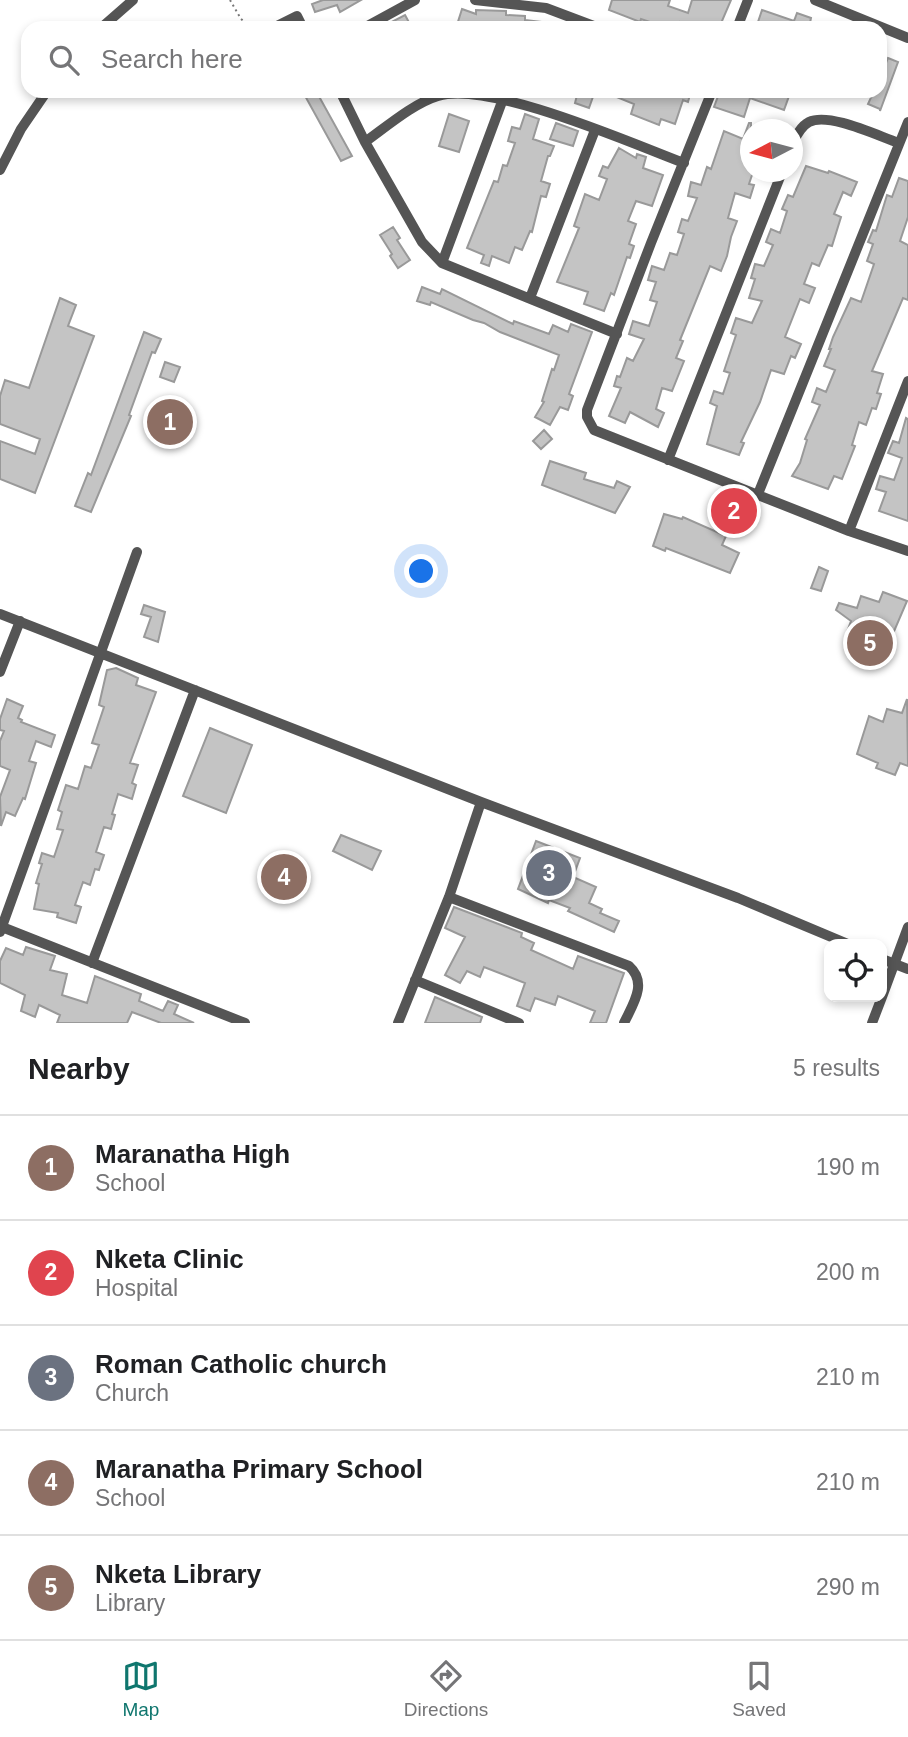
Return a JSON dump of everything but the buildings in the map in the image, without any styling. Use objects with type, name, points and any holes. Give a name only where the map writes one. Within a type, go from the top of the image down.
[{"type":"street","points":[[109,21],[133,0]]},
{"type":"street","points":[[377,21],[415,0]]},
{"type":"street","points":[[475,0],[546,8],[580,21]]},
{"type":"street","points":[[740,21],[748,0]]},
{"type":"street","points":[[815,0],[866,21]]},
{"type":"street","points":[[887,29],[908,38]]},
{"type":"street","points":[[0,170],[20,129],[42,98]]},
{"type":"street","points":[[343,98],[365,142],[422,242],[442,263],[617,334]]},
{"type":"street","points":[[365,142],[433,98]]},
{"type":"street","points":[[497,98],[684,163]]},
{"type":"street","points":[[709,98],[650,243],[587,410],[587,417],[594,430],[849,531],[908,551]]},
{"type":"street","points":[[442,263],[503,99]]},
{"type":"street","points":[[803,128],[808,122],[819,120],[842,123],[899,143]]},
{"type":"street","points":[[758,494],[908,122]]},
{"type":"street","points":[[530,298],[595,130]]},
{"type":"street","points":[[668,460],[778,182]]},
{"type":"street","points":[[849,531],[908,381]]},
{"type":"street","points":[[137,552],[1,930],[244,1023]]},
{"type":"street","points":[[0,614],[103,652],[481,802],[738,898],[836,939]]},
{"type":"street","points":[[0,673],[20,621]]},
{"type":"street","points":[[92,963],[195,690]]},
{"type":"street","points":[[398,1023],[449,897],[481,802]]},
{"type":"street","points":[[449,897],[629,965],[639,980],[639,990],[624,1023]]},
{"type":"street","points":[[887,983],[908,927]]},
{"type":"street","points":[[887,961],[908,969]]},
{"type":"street","points":[[415,980],[499,1020],[519,1023]]},
{"type":"street","points":[[872,1023],[880,1002]]},
{"type":"path","points":[[230,0],[243,21]]},
{"type":"place","name":"Maranatha High","points":[[170,422]]},
{"type":"place","name":"Nketa Clinic","points":[[734,511]]},
{"type":"place","name":"Nketa Library","points":[[870,643]]},
{"type":"place","name":"Roman Catholic church","points":[[549,873]]},
{"type":"place","name":"Maranatha Primary School","points":[[284,877]]}]
